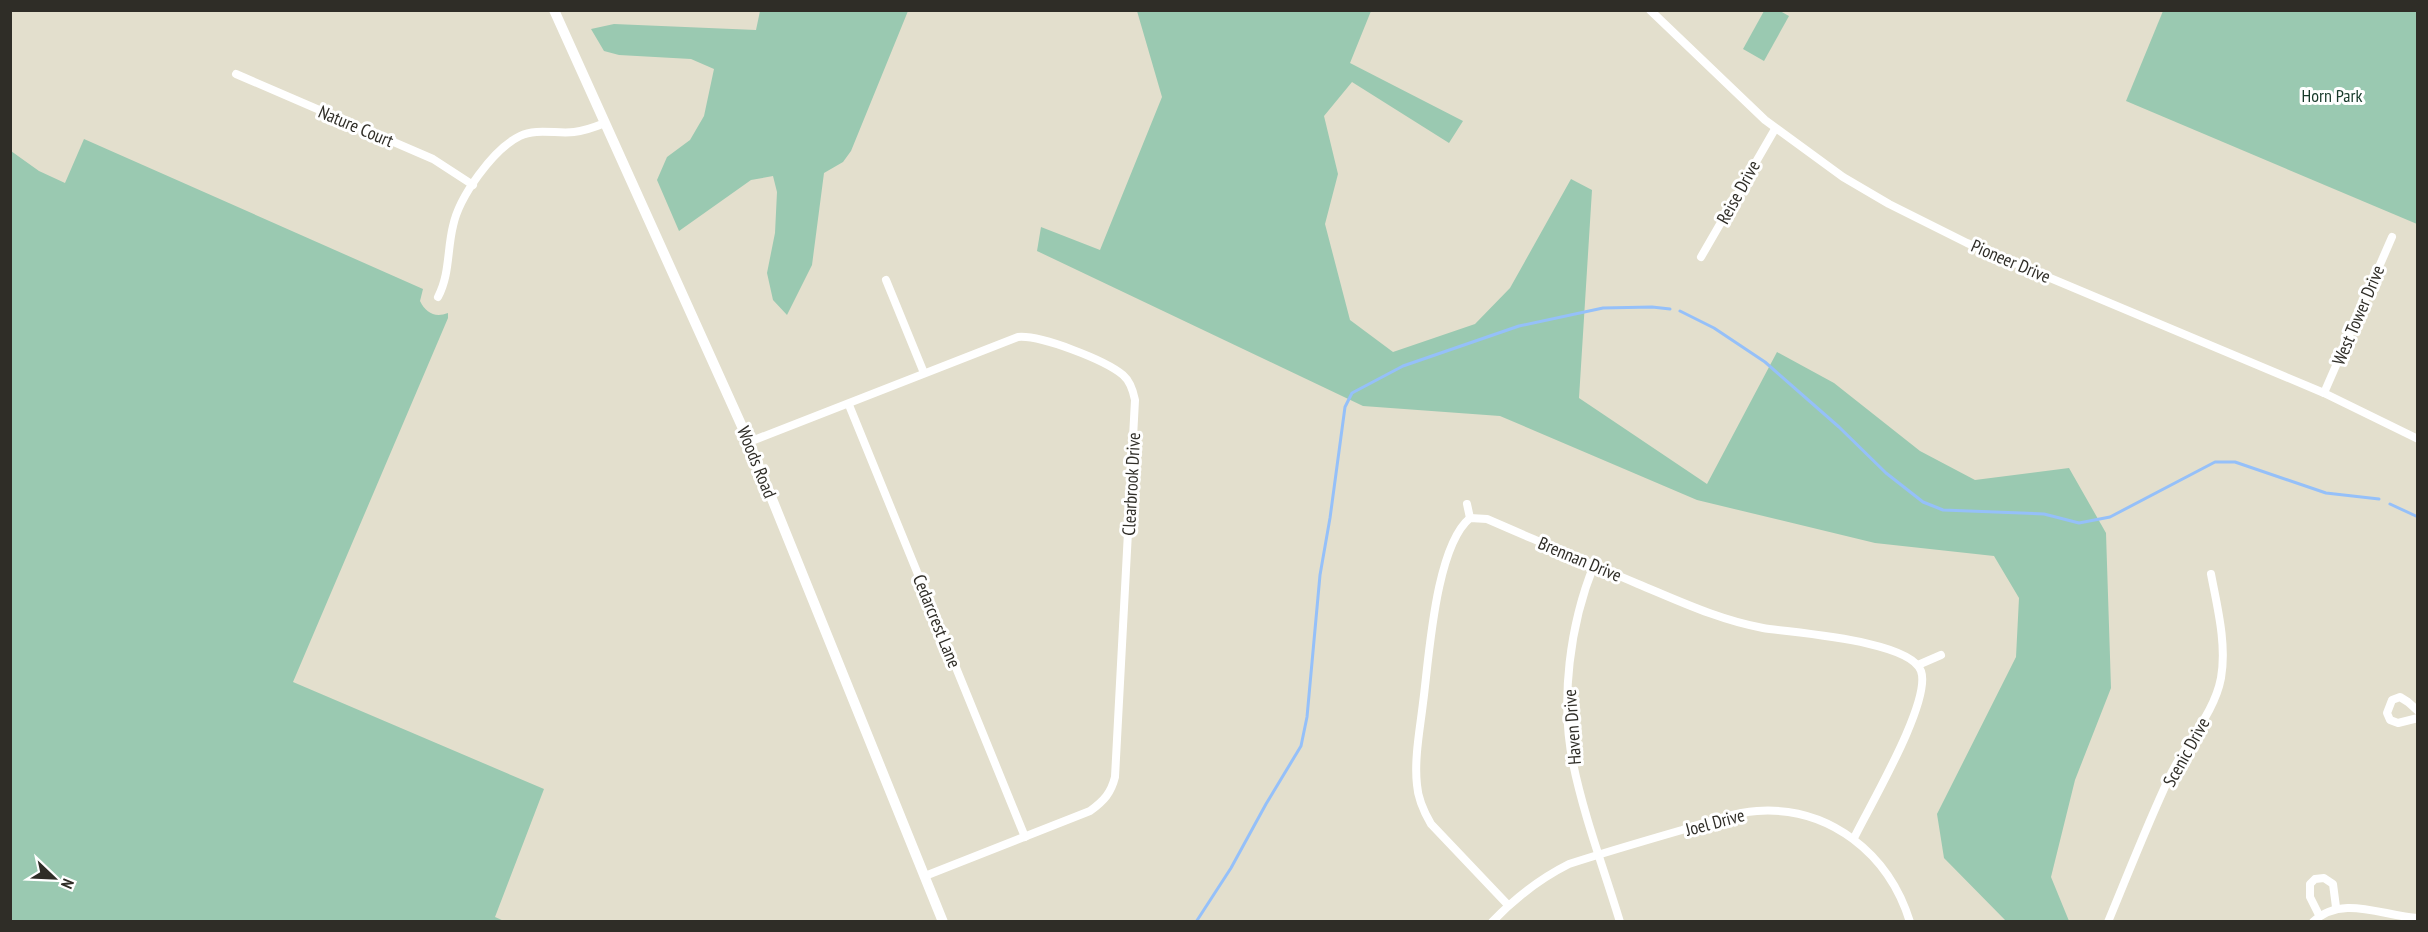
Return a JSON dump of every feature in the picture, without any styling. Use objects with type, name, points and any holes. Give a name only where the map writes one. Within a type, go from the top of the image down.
[{"type":"street","name":"Woods Road","points":[[554,10],[749,442],[943,921]]},
{"type":"street","name":"Pioneer Drive","points":[[1650,10],[1708,68],[1775,129],[1843,177],[1913,217],[2018,264],[2324,393],[2418,439]]},
{"type":"street","name":"Nature Court","points":[[236,74],[433,159],[473,185]]},
{"type":"street","points":[[438,297],[446,282],[453,224],[459,208],[497,150],[521,135],[536,132],[576,132],[605,123]]},
{"type":"street","name":"Reise Drive","points":[[1701,257],[1775,129]]},
{"type":"street","name":"West Tower Drive","points":[[2324,393],[2392,237]]},
{"type":"street","points":[[886,280],[924,374]]},
{"type":"street","name":"Clearbrook Drive","points":[[749,442],[849,405],[1006,341],[1028,336],[1056,343],[1116,370],[1128,381],[1135,400],[1113,785],[1103,802],[1090,811],[925,876]]},
{"type":"street","name":"Cedarcrest Lane","points":[[849,405],[1025,837]]},
{"type":"street","points":[[1467,504],[1470,518],[1459,532],[1443,572],[1436,598],[1419,745],[1417,784],[1424,811],[1431,824],[1508,905]]},
{"type":"street","name":"Brennan Drive","points":[[1470,518],[1488,519],[1719,617],[1763,628],[1825,635],[1859,642],[1902,654],[1918,665]]},
{"type":"street","name":"Haven Drive","points":[[1594,565],[1577,617],[1567,715],[1572,762],[1620,921]]},
{"type":"street","name":"Scenic Drive","points":[[2108,921],[2169,778],[2207,714],[2218,690],[2222,648],[2211,574]]},
{"type":"street","points":[[1854,838],[1912,719],[1924,683],[1918,665],[1941,655]]},
{"type":"street","points":[[2418,711],[2408,702],[2397,698],[2389,704],[2387,713],[2390,720],[2398,723],[2418,718]]},
{"type":"street","name":"Joel Drive","points":[[1492,921],[1508,905],[1548,875],[1569,864],[1729,816],[1756,811],[1782,811],[1806,815],[1832,825],[1854,838],[1884,867],[1902,897],[1910,921]]},
{"type":"street","points":[[2336,907],[2333,884],[2324,878],[2315,879],[2310,884],[2310,897],[2316,918],[2336,907],[2361,908],[2418,918]]},
{"type":"green space","points":[[760,11],[908,11],[851,151],[843,162],[824,173],[812,265],[787,315],[773,300],[767,273],[775,233],[777,192],[773,176],[751,180],[679,231],[657,180],[667,157],[690,140],[704,116],[714,69],[691,59],[619,55],[604,51],[591,29],[614,24],[756,30]]},
{"type":"green space","points":[[1137,11],[1371,11],[1350,63],[1463,121],[1449,143],[1352,82],[1324,116],[1338,174],[1325,224],[1350,320],[1393,352],[1475,324],[1510,288],[1571,179],[1592,190],[1579,398],[1707,484],[1777,352],[1834,383],[1920,451],[1975,480],[2069,468],[2106,533],[2111,688],[2075,780],[2051,877],[2069,921],[2006,921],[1944,858],[1937,814],[2016,657],[2019,598],[1994,556],[1875,543],[1697,500],[1500,416],[1363,406],[1037,251],[1041,227],[1100,250],[1162,97]]},
{"type":"green space","points":[[1764,11],[1780,11],[1789,16],[1764,61],[1743,49]]},
{"type":"green space","name":"Horn Park","points":[[2163,11],[2417,11],[2417,224],[2126,101]]},
{"type":"green space","points":[[84,139],[423,289],[420,301],[425,309],[435,315],[448,313],[448,318],[293,682],[544,789],[495,917],[504,921],[11,921],[11,151],[39,171],[65,183]]},
{"type":"waterway","points":[[1196,922],[1231,868],[1301,746],[1307,717],[1320,575],[1345,407],[1352,393],[1403,366],[1519,326],[1603,308],[1670,309]]},
{"type":"waterway","points":[[1680,311],[1714,328],[1765,362],[1839,427],[1886,473],[1923,502],[1943,510],[2044,514],[2079,523],[2110,517],[2215,462],[2235,462],[2326,493],[2379,499]]},
{"type":"waterway","points":[[2390,504],[2418,517]]}]
